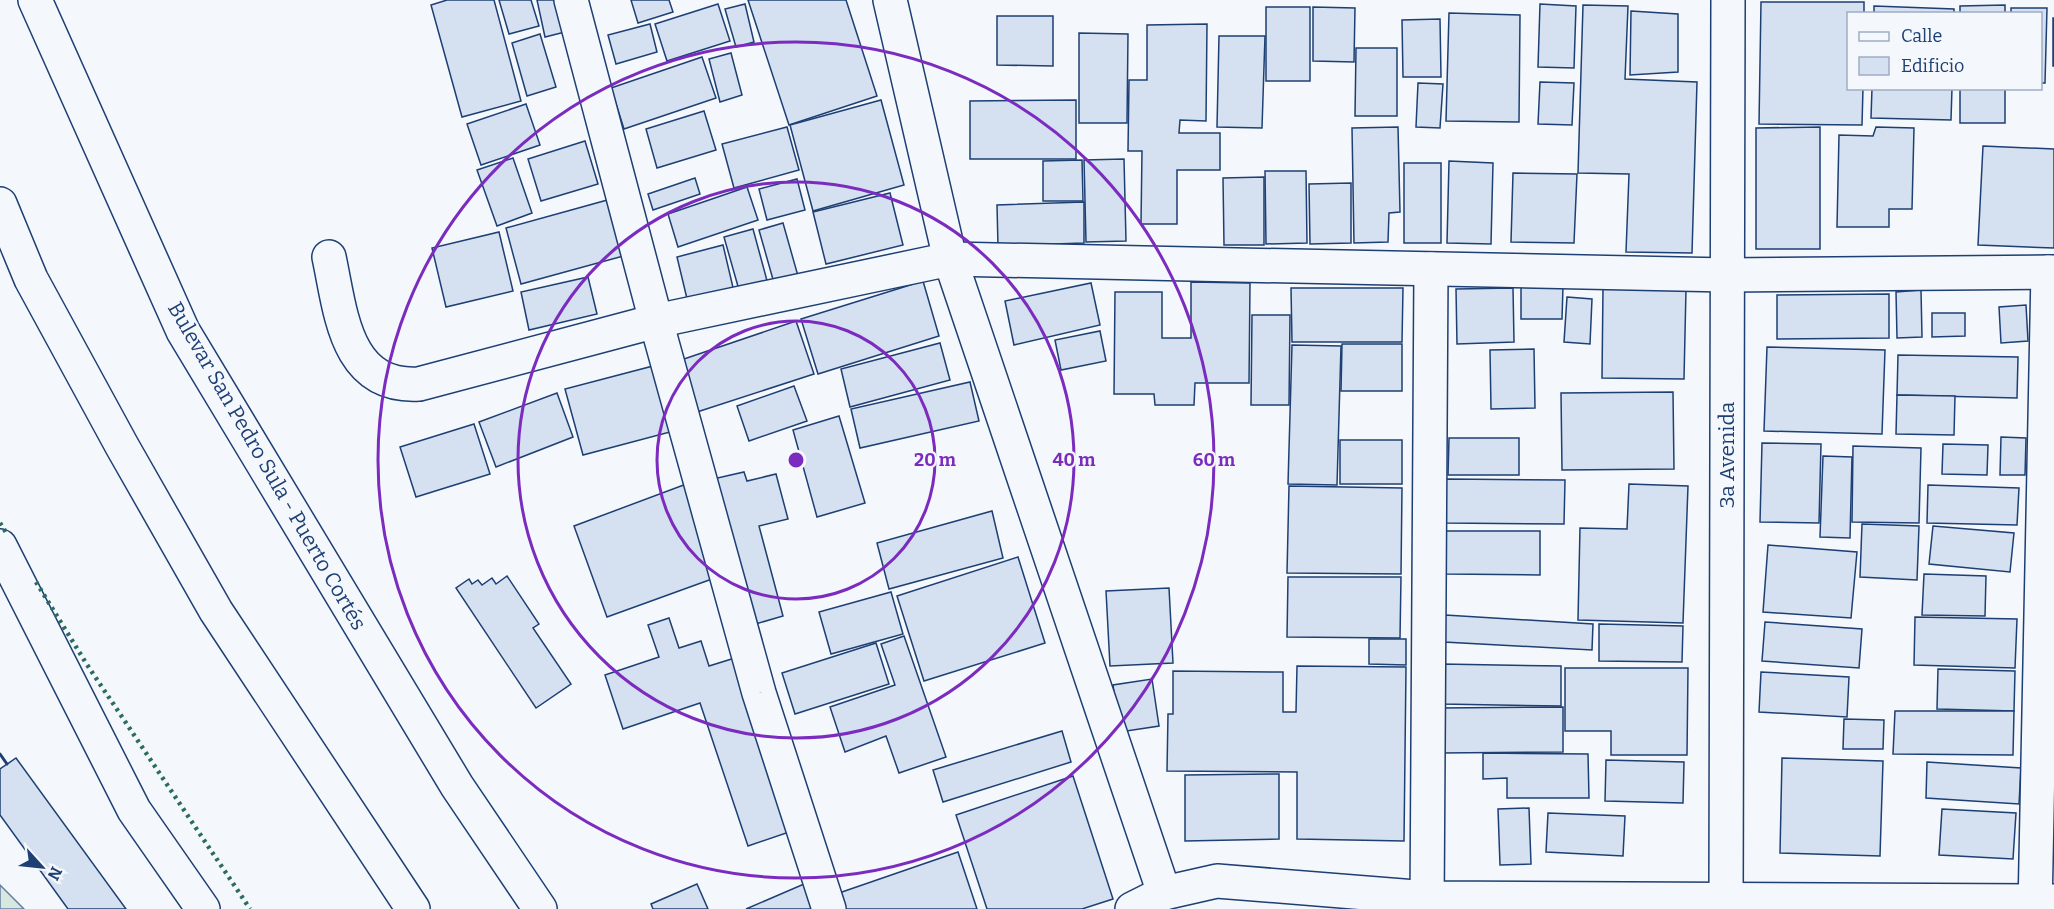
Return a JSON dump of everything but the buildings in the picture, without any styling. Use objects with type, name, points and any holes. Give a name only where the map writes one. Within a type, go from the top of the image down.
[{"type":"main road","name":"Bulevar San Pedro Sula - Puerto Cortés","points":[[35,0],[183,331],[457,786],[540,909]]},
{"type":"main road","points":[[571,0],[656,321],[759,693],[830,909]]},
{"type":"main road","points":[[890,0],[950,259],[1164,893]]},
{"type":"main road","name":"3a Avenida","points":[[1726,904],[1728,0]]},
{"type":"main road","points":[[0,204],[31,279],[216,611],[413,909]]},
{"type":"main road","points":[[329,257],[344,330],[358,356],[363,365],[383,380],[400,385],[419,384],[656,321],[950,259],[1727,275],[2051,272],[2042,904],[1427,903],[1217,881],[1164,893],[1132,909]]},
{"type":"main road","points":[[1427,903],[1431,270]]},
{"type":"main road","points":[[0,546],[134,810],[203,909]]},
{"type":"shaded area","points":[[0,885],[24,909],[0,909]]},
{"type":"hedge","points":[[0,523],[7,534]]},
{"type":"hedge","points":[[36,582],[86,663],[250,909]]},
{"type":"wall","points":[[0,754],[7,764]]}]
